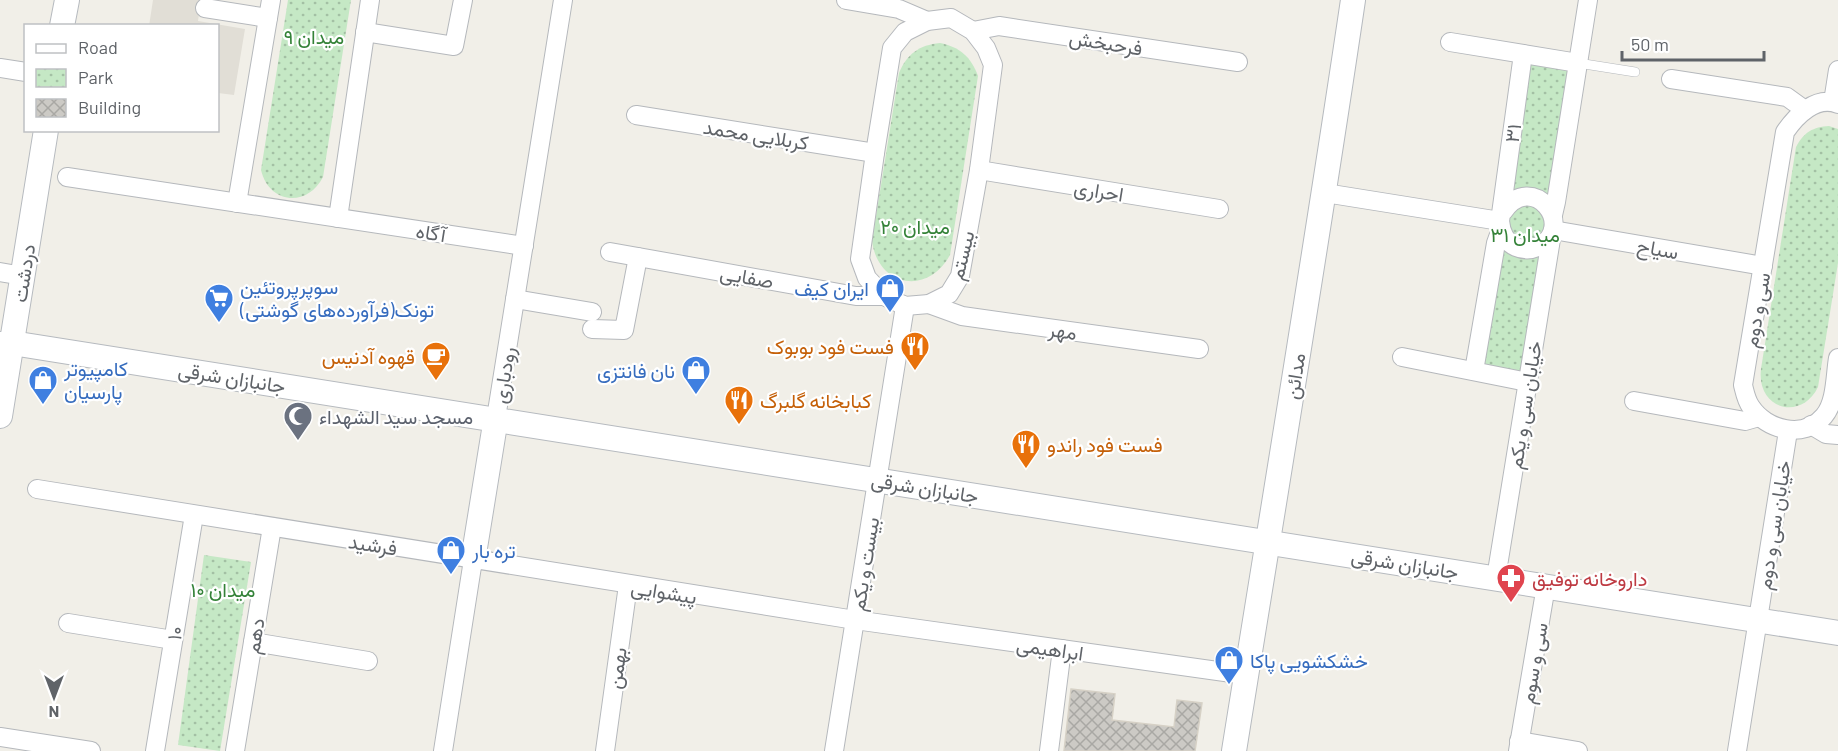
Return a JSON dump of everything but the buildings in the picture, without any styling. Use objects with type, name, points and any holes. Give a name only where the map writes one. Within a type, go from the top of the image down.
[{"type":"main road","points":[[63,24],[67,0]]},
{"type":"main road","name":"مدائن","points":[[1234,751],[1325,193],[1353,0]]},
{"type":"main road","name":"دردشت","points":[[0,416],[4,341],[11,274],[46,132]]},
{"type":"main road","name":"جانبازان شرقی","points":[[4,341],[1838,633]]},
{"type":"main road","name":"رودباری","points":[[473,560],[496,418]]},
{"type":"street","points":[[67,177],[338,218],[370,0]]},
{"type":"street","points":[[365,32],[454,46],[463,0]]},
{"type":"street","name":"رودباری","points":[[496,418],[563,0]]},
{"type":"street","points":[[846,0],[899,9],[927,21]]},
{"type":"street","name":"خیابان سی و یکم","points":[[1496,578],[1588,0]]},
{"type":"street","points":[[205,8],[269,9],[237,203]]},
{"type":"street","name":"بیستم","points":[[952,9],[986,48],[993,65],[979,170],[960,276],[949,294],[929,304],[905,306],[884,296],[867,278],[860,259],[875,153],[892,48],[905,32],[952,9]]},
{"type":"street","name":"فرحبخش","points":[[973,31],[999,26],[1238,62]]},
{"type":"street","points":[[1450,42],[1578,63]]},
{"type":"street","name":"۳۱","points":[[1474,371],[1496,243],[1502,221],[1523,54]]},
{"type":"street","points":[[0,68],[24,72]]},
{"type":"street","points":[[1671,79],[1787,97],[1805,110],[1818,104],[1835,103],[1838,70]]},
{"type":"street","name":"سی و دوم","points":[[1760,417],[1748,403],[1743,385],[1785,132],[1795,118],[1805,110]]},
{"type":"street","name":"کربلایی محمد","points":[[636,115],[875,153]]},
{"type":"street","name":"احراری","points":[[979,170],[1219,209]]},
{"type":"street","points":[[1325,193],[1502,221]]},
{"type":"street","points":[[1524,197],[1533,197],[1548,207],[1552,226],[1548,240],[1534,249],[1525,250],[1517,248],[1504,237],[1502,221],[1508,205],[1524,197]]},
{"type":"street","name":"آگاه","points":[[338,218],[524,246]]},
{"type":"street","name":"سیاح","points":[[1552,226],[1763,266]]},
{"type":"street","name":"صفایی","points":[[610,252],[856,296],[884,296]]},
{"type":"street","points":[[515,299],[624,330],[638,257]]},
{"type":"street","name":"مهر","points":[[929,304],[962,316],[1199,349]]},
{"type":"street","name":"بیست و یکم","points":[[834,751],[905,306]]},
{"type":"street","points":[[1402,357],[1527,382]]},
{"type":"street","points":[[1634,401],[1745,421],[1760,417],[1788,431],[1804,429],[1823,417],[1831,402],[1838,357]]},
{"type":"street","points":[[1811,425],[1826,434],[1838,435]]},
{"type":"street","name":"خیابان سی و دوم","points":[[1758,620],[1788,431]]},
{"type":"street","points":[[36,489],[272,527]]},
{"type":"street","name":"۱۰","points":[[155,751],[194,514]]},
{"type":"street","name":"فرشید","points":[[272,527],[473,560]]},
{"type":"street","name":"دهم","points":[[236,751],[272,527]]},
{"type":"street","name":"رودباری","points":[[443,751],[473,560]]},
{"type":"street","name":"پیشوایی","points":[[473,560],[855,620]]},
{"type":"street","name":"بهمن","points":[[605,751],[628,585]]},
{"type":"street","name":"سی و سوم","points":[[1546,586],[1519,746],[1578,751]]},
{"type":"street","name":"ابراهیمی","points":[[855,620],[1246,675]]},
{"type":"street","points":[[1737,751],[1758,620]]},
{"type":"street","points":[[68,623],[173,640]]},
{"type":"street","points":[[253,642],[368,661]]},
{"type":"street","points":[[1049,751],[1062,649]]},
{"type":"street","points":[[0,737],[91,751]]},
{"type":"lane","points":[[1578,63],[1635,72]]},
{"type":"shaded area","points":[[153,0],[201,0],[198,21],[216,24],[149,24]]},
{"type":"shaded area","points":[[219,25],[245,29],[234,95],[219,93]]},
{"type":"green space","name":"میدان ۹","points":[[288,0],[351,0],[323,177],[308,194],[289,198],[272,190],[261,170]]},
{"type":"green space","name":"میدان ۲۰","points":[[940,43],[964,54],[972,63],[978,76],[950,255],[941,268],[929,277],[917,281],[905,281],[884,268],[876,256],[872,241],[899,73],[910,56],[920,48]]},
{"type":"green space","name":"میدان ۳۱","points":[[1529,61],[1572,68],[1523,375],[1480,368]]},
{"type":"green space","points":[[1829,126],[1838,129],[1838,263],[1818,387],[1801,405],[1781,406],[1772,402],[1765,394],[1761,383],[1761,369],[1796,147],[1810,131]]},
{"type":"green space","name":"میدان ۱۰","points":[[204,555],[251,562],[220,751],[178,745]]},
{"type":"place","name":"ایران کیف","points":[[890,314]]},
{"type":"place","name":"سوپرپروتئین تونک(فرآورده‌های گوشتی)","points":[[219,324]]},
{"type":"place","name":"فست فود بوبوک","points":[[915,372]]},
{"type":"place","name":"قهوه آدنیس","points":[[436,382]]},
{"type":"place","name":"نان فانتزی","points":[[696,396]]},
{"type":"place","name":"کامپیوتر پارسیان","points":[[43,406]]},
{"type":"place","name":"کبابخانه گلبرگ","points":[[739,426]]},
{"type":"place","name":"مسجد سید الشهداء","points":[[298,442]]},
{"type":"place","name":"فست فود راندو","points":[[1026,470]]},
{"type":"place","name":"تره بار","points":[[451,576]]},
{"type":"place","name":"داروخانه توفیق","points":[[1511,604]]},
{"type":"place","name":"خشکشویی پاکا","points":[[1229,686]]}]
